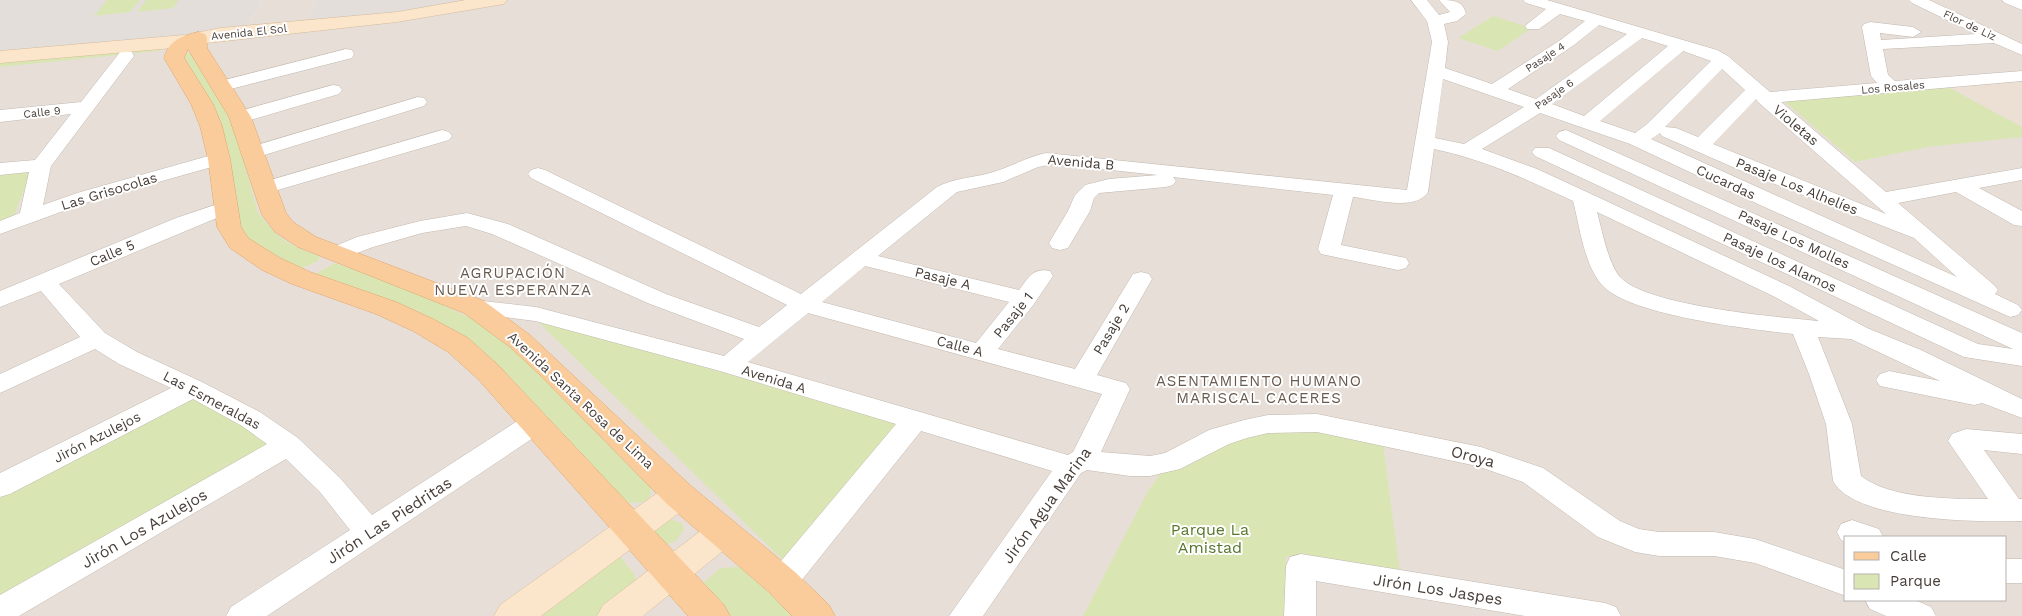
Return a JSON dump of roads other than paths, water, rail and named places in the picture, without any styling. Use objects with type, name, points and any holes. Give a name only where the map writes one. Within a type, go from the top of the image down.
[{"type":"main road","name":"Avenida El Sol","points":[[0,69],[126,56],[183,46],[220,34],[397,17],[498,0]]},
{"type":"main road","name":"Avenida El Sol","points":[[0,57],[183,46]]},
{"type":"main road","name":"Avenida Santa Rosa de Lima","points":[[183,46],[223,86],[240,117],[254,152],[274,215],[284,227],[307,242],[474,307],[520,341],[549,367],[679,494],[782,582],[816,616]]},
{"type":"main road","points":[[183,46],[174,58],[202,104],[211,126],[219,159],[224,208],[229,227],[239,243],[271,264],[301,278],[386,308],[458,345],[488,372],[711,616]]},
{"type":"main road","points":[[301,278],[336,254]]},
{"type":"main road","points":[[513,616],[679,494]]},
{"type":"main road","points":[[616,616],[723,532]]},
{"type":"street","points":[[1419,0],[1435,20],[1440,42],[1425,142],[1467,150],[1530,173],[1781,291],[1858,333],[1912,356],[1998,400],[2022,410]]},
{"type":"street","points":[[1435,20],[1451,18],[1458,14],[1457,8],[1447,0]]},
{"type":"street","name":"Violetas","points":[[1531,0],[1680,45],[1722,60],[1884,198],[2016,315]]},
{"type":"street","name":"Flor de Liz","points":[[1917,0],[2022,50]]},
{"type":"street","points":[[2010,0],[2022,5]]},
{"type":"street","points":[[1533,26],[1557,9]]},
{"type":"street","name":"Pasaje 4","points":[[1493,91],[1568,42],[1596,20]]},
{"type":"street","points":[[1891,87],[1880,76],[1868,21],[1969,40]]},
{"type":"street","name":"Pasaje 6","points":[[1467,150],[1538,106],[1639,33]]},
{"type":"street","points":[[1874,45],[1997,38]]},
{"type":"street","points":[[1588,122],[1680,45]]},
{"type":"street","points":[[223,86],[346,54]]},
{"type":"street","points":[[30,216],[41,164],[126,56]]},
{"type":"street","points":[[1637,140],[1654,128],[1722,60]]},
{"type":"street","name":"Cucardas","points":[[1435,70],[1637,140],[1767,201],[1891,255],[2016,315]]},
{"type":"street","name":"Los Rosales","points":[[1760,94],[1891,87],[2022,76]]},
{"type":"street","points":[[240,117],[333,90]]},
{"type":"street","points":[[1707,139],[1760,94]]},
{"type":"street","points":[[254,152],[418,102]]},
{"type":"street","name":"Calle 9","points":[[0,116],[84,108]]},
{"type":"street","name":"Pasaje Los Alhelíes","points":[[1669,132],[1707,139],[1750,168],[1926,237]]},
{"type":"street","points":[[264,188],[442,136]]},
{"type":"street","name":"Pasaje Los Molles","points":[[1566,136],[2022,343]]},
{"type":"street","name":"Avenida B","points":[[728,365],[949,188],[961,183],[997,178],[1033,160],[1054,158],[1400,196],[1418,192],[1425,142]]},
{"type":"street","name":"Pasaje los Alamos","points":[[1542,152],[1973,351],[2022,358]]},
{"type":"street","name":"Las Grisocolas","points":[[0,228],[30,216],[125,185],[219,159]]},
{"type":"street","points":[[0,169],[41,164]]},
{"type":"street","points":[[1060,243],[1079,211],[1085,195],[1096,186],[1194,179],[1200,173]]},
{"type":"street","name":"Calle A","points":[[538,174],[803,304],[1117,389]]},
{"type":"street","points":[[1884,198],[2022,174]]},
{"type":"street","points":[[1960,186],[2022,220]]},
{"type":"street","points":[[1345,190],[1329,249],[1398,263]]},
{"type":"street","points":[[1582,197],[1604,269],[1612,282],[1666,306],[1802,327],[1858,333]]},
{"type":"street","name":"Calle 5","points":[[0,300],[224,208]]},
{"type":"street","points":[[336,254],[365,242],[402,232],[468,219],[500,229],[658,299],[762,337]]},
{"type":"street","name":"Pasaje A","points":[[860,258],[1026,299]]},
{"type":"street","name":"Pasaje 1","points":[[982,352],[1026,299],[1042,276]]},
{"type":"street","name":"Pasaje 2","points":[[1082,379],[1141,280]]},
{"type":"street","name":"Las Esmeraldas","points":[[44,282],[96,339],[128,358],[193,388],[251,419],[288,445],[330,485],[370,532]]},
{"type":"street","name":"Avenida A","points":[[474,307],[536,314],[728,365],[914,421],[1077,462]]},
{"type":"street","points":[[1802,327],[1840,424],[1847,481],[1850,486],[1882,499],[1926,507],[2017,511]]},
{"type":"street","points":[[0,384],[96,339]]},
{"type":"street","points":[[1889,380],[1998,400]]},
{"type":"street","name":"Jirón Azulejos","points":[[0,486],[193,388]]},
{"type":"street","name":"Jirón Agua Marina","points":[[965,616],[1077,462],[1117,389]]},
{"type":"street","points":[[782,582],[914,421]]},
{"type":"street","name":"Jirón Las Piedritas","points":[[242,616],[535,423]]},
{"type":"street","name":"Oroya","points":[[1077,462],[1150,466],[1170,462],[1219,437],[1244,429],[1268,424],[1317,423],[1481,457],[1533,475],[1608,529],[1635,540],[1659,544],[1714,544],[1755,551],[1791,562],[1844,582]]},
{"type":"street","points":[[2017,511],[1962,441],[1966,438],[2022,444]]},
{"type":"street","name":"Jirón Los Azulejos","points":[[0,611],[288,445]]},
{"type":"street","name":"Jirón Los Jaspes","points":[[1300,616],[1301,566],[1605,616]]},
{"type":"street","points":[[2007,571],[2022,571]]},
{"type":"street","points":[[1883,601],[1920,616]]},
{"type":"district","name":"AGRUPACIÓN NUEVA ESPERANZA","points":[[513,282]]},
{"type":"district","name":"ASENTAMIENTO HUMANO MARISCAL CACERES","points":[[1259,390]]},
{"type":"park label","name":"Parque La Amistad","points":[[1210,538]]}]
